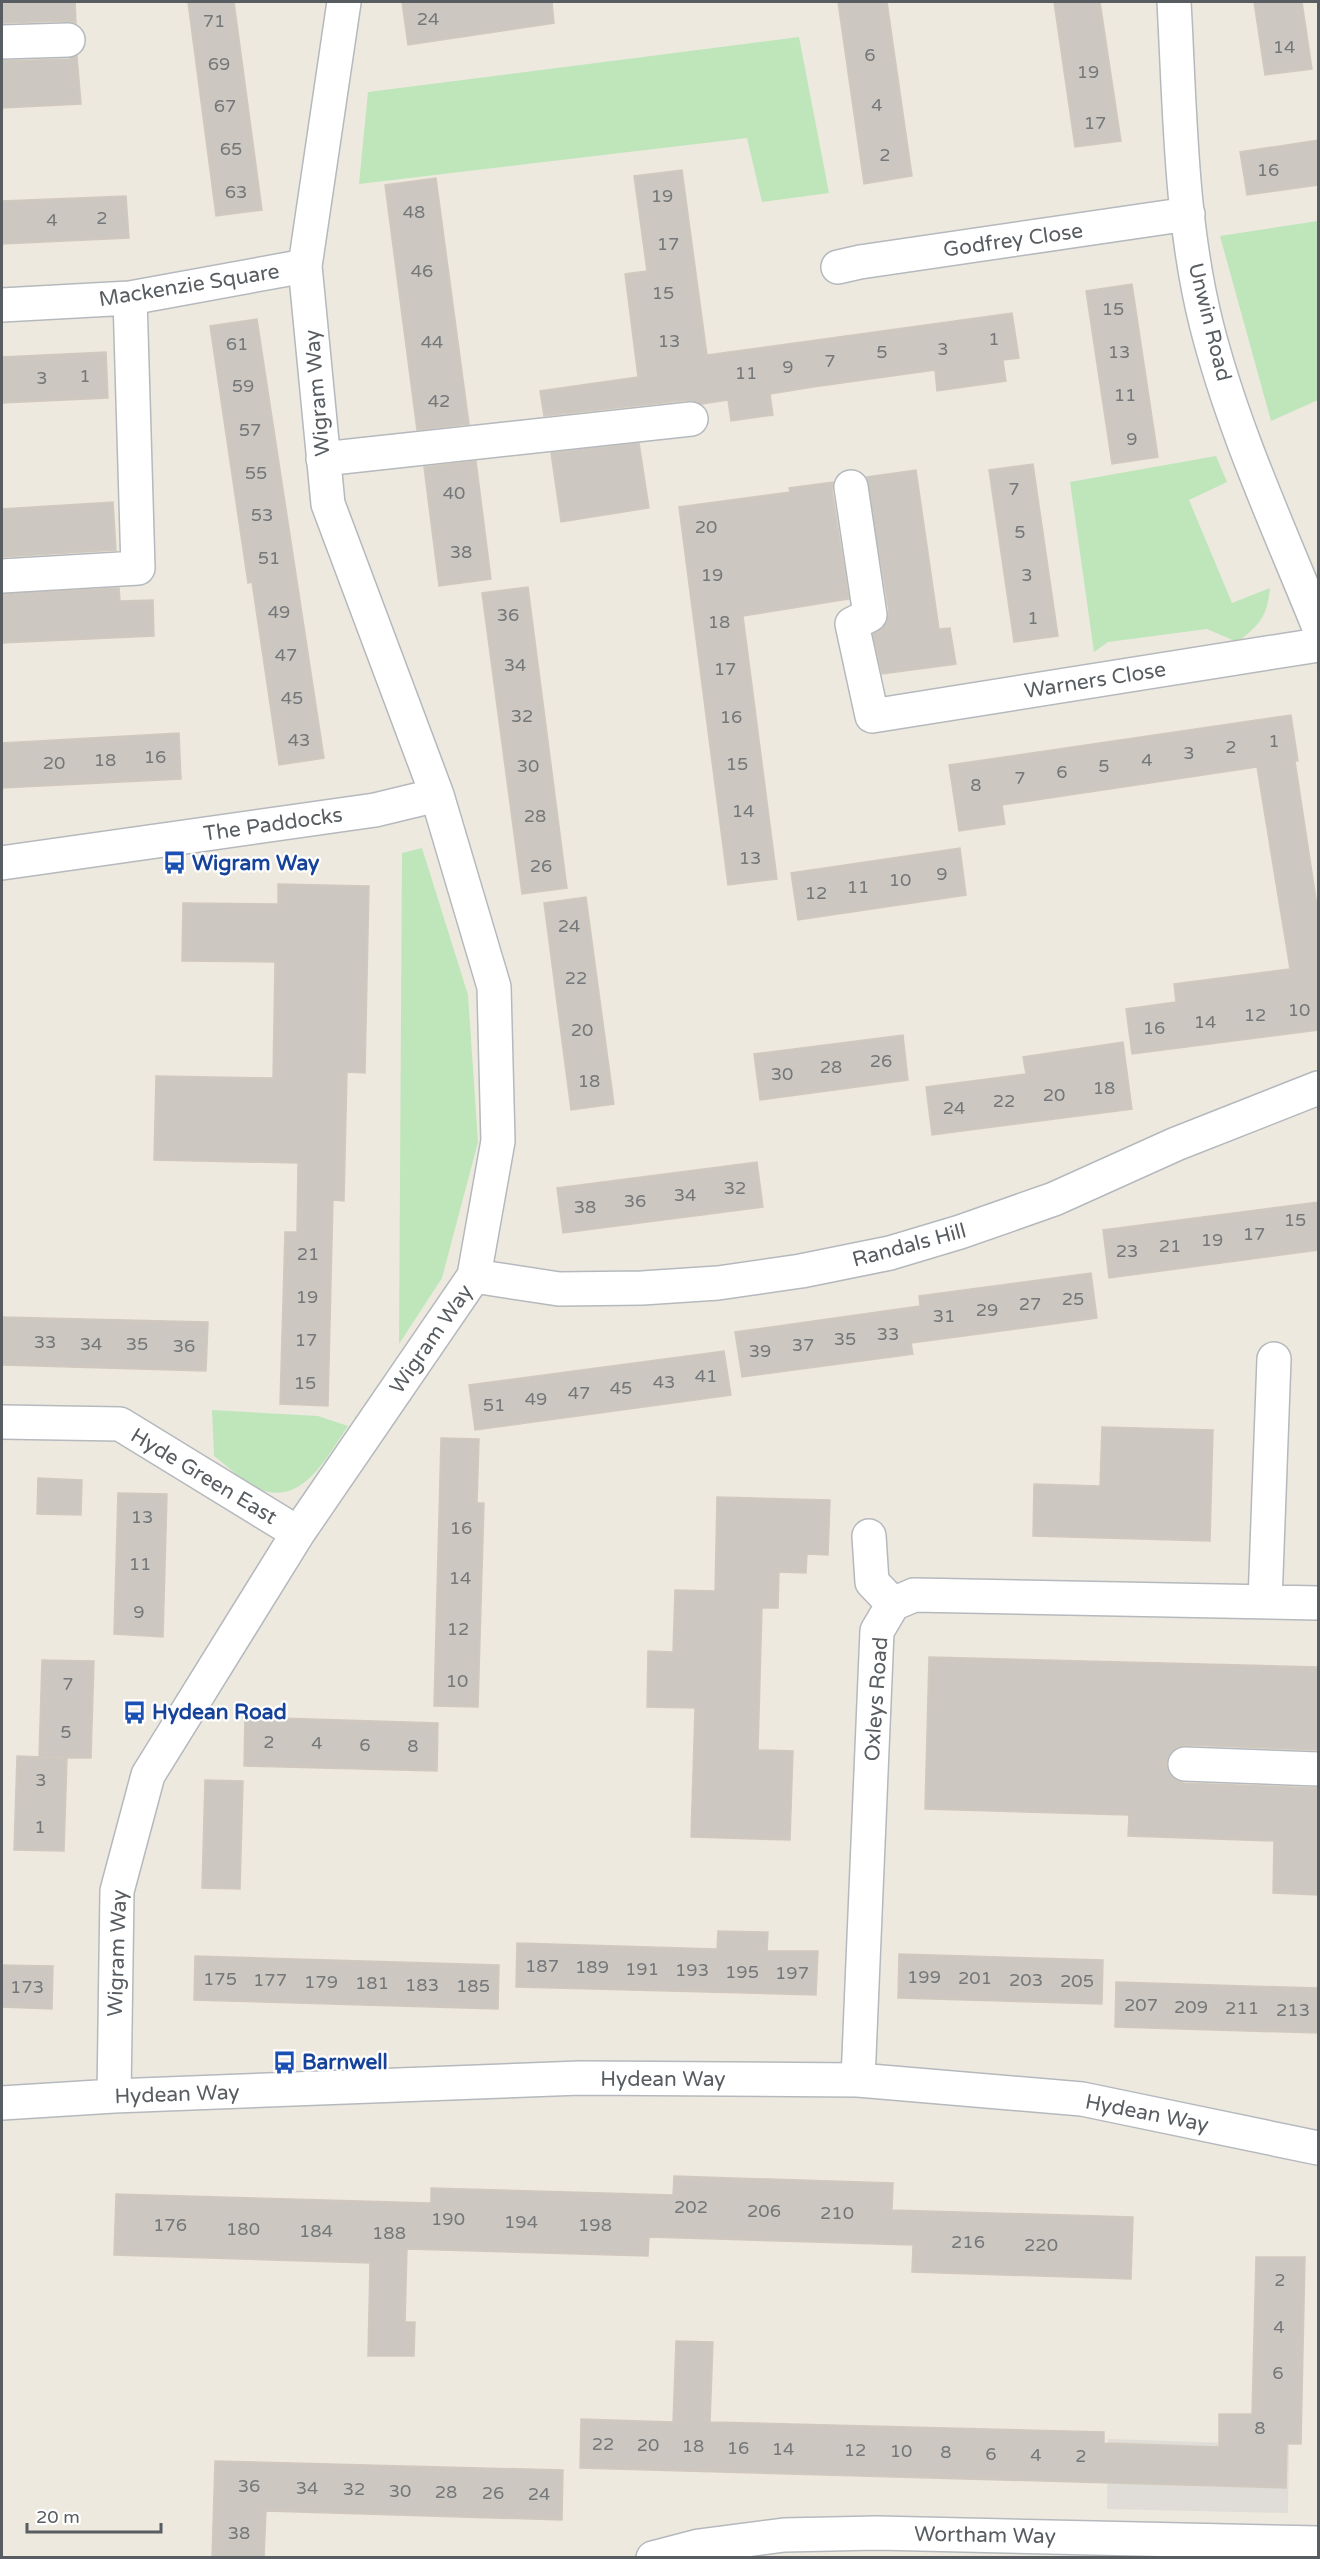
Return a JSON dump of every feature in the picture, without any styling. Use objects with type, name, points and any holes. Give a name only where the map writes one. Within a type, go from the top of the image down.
[{"type":"street","name":"Wigram Way","points":[[114,2096],[117,1891],[148,1775],[298,1533],[474,1276],[498,1141],[494,987],[437,795],[328,504],[305,266],[344,2]]},
{"type":"street","name":"Unwin Road","points":[[1174,2],[1188,214],[1206,323],[1244,441],[1318,626]]},
{"type":"street","points":[[2,42],[68,40]]},
{"type":"street","name":"Godfrey Close","points":[[838,267],[872,260],[1188,214]]},
{"type":"street","name":"Mackenzie Square","points":[[2,305],[130,298],[305,266]]},
{"type":"street","points":[[2,576],[138,568],[130,298]]},
{"type":"street","points":[[323,459],[691,419]]},
{"type":"street","name":"Warners Close","points":[[851,488],[870,615],[852,624],[872,716],[1318,645]]},
{"type":"street","name":"The Paddocks","points":[[2,863],[375,810],[437,795]]},
{"type":"street","name":"Randals Hill","points":[[474,1276],[559,1289],[642,1288],[718,1283],[890,1253],[960,1232],[1054,1199],[1176,1144],[1318,1089]]},
{"type":"street","points":[[1265,1602],[1274,1359]]},
{"type":"street","name":"Hyde Green East","points":[[2,1422],[120,1424],[298,1533]]},
{"type":"street","points":[[869,1536],[872,1582],[893,1604],[914,1595],[1318,1603]]},
{"type":"street","name":"Oxleys Road","points":[[858,2080],[877,1631],[893,1604]]},
{"type":"street","points":[[1185,1764],[1318,1768]]},
{"type":"street","name":"Hydean Way","points":[[2,2103],[114,2096],[579,2078],[858,2080],[1082,2099],[1318,2148]]},
{"type":"street","name":"Wortham Way","points":[[653,2558],[699,2546],[784,2535],[842,2534],[1318,2543]]},
{"type":"shaded area","points":[[1108,2439],[1289,2445],[1288,2513],[1107,2509]]},
{"type":"green space","points":[[799,37],[829,193],[762,202],[747,138],[359,184],[368,92]]},
{"type":"green space","points":[[1318,221],[1318,400],[1271,421],[1220,236]]},
{"type":"green space","points":[[1216,456],[1227,482],[1189,500],[1232,603],[1270,588],[1267,606],[1261,620],[1237,642],[1207,629],[1108,642],[1094,652],[1070,482]]},
{"type":"green space","points":[[422,848],[468,995],[478,1142],[442,1278],[399,1344],[402,853]]},
{"type":"green space","points":[[212,1410],[318,1416],[348,1426],[312,1476],[289,1491],[275,1493],[259,1489],[241,1479],[214,1456]]},
{"type":"building","points":[[2,2],[75,2],[76,23],[67,21],[2,23]]},
{"type":"building","points":[[188,2],[234,2],[262,210],[216,216]]},
{"type":"building","points":[[402,2],[552,2],[554,23],[408,45]]},
{"type":"building","points":[[838,2],[887,2],[912,176],[864,184]]},
{"type":"building","points":[[1054,2],[1100,2],[1121,141],[1075,147]]},
{"type":"building","points":[[1254,2],[1302,2],[1312,69],[1265,75]]},
{"type":"building","points":[[77,56],[81,104],[2,108],[2,61],[69,59]]},
{"type":"building","points":[[1318,140],[1318,185],[1247,195],[1240,152]]},
{"type":"building","points":[[682,170],[707,355],[1012,313],[1019,358],[1003,360],[1006,381],[937,391],[935,370],[813,387],[770,394],[773,415],[731,421],[728,400],[702,404],[689,400],[544,416],[540,391],[638,377],[625,274],[647,271],[634,176]]},
{"type":"building","points":[[436,178],[469,424],[417,430],[385,185]]},
{"type":"building","points":[[126,196],[129,238],[2,244],[2,201]]},
{"type":"building","points":[[1132,284],[1158,457],[1112,464],[1086,291]]},
{"type":"building","points":[[257,319],[324,758],[279,765],[252,582],[248,583],[210,326]]},
{"type":"building","points":[[106,352],[108,398],[2,403],[2,357]]},
{"type":"building","points":[[639,443],[649,508],[561,522],[551,453]]},
{"type":"building","points":[[476,461],[491,579],[439,586],[424,467]]},
{"type":"building","points":[[1033,464],[1058,636],[1014,642],[989,470]]},
{"type":"building","points":[[916,470],[939,629],[950,628],[956,664],[882,674],[873,634],[886,624],[889,612],[867,477]]},
{"type":"building","points":[[833,482],[832,490],[849,599],[743,616],[777,879],[728,885],[679,507],[790,492],[789,488]]},
{"type":"building","points":[[113,502],[116,550],[2,557],[2,509]]},
{"type":"building","points":[[528,587],[567,888],[522,894],[482,593]]},
{"type":"building","points":[[119,588],[120,601],[153,600],[154,636],[2,643],[2,594]]},
{"type":"building","points":[[1291,715],[1298,761],[1295,761],[1318,912],[1318,1030],[1132,1054],[1126,1009],[1176,1002],[1174,984],[1290,969],[1257,767],[1002,805],[1005,824],[959,831],[949,765]]},
{"type":"building","points":[[179,733],[181,779],[2,788],[2,743]]},
{"type":"building","points":[[960,848],[966,895],[798,920],[791,873]]},
{"type":"building","points":[[278,884],[369,886],[365,1073],[347,1072],[344,1201],[333,1200],[328,1406],[280,1404],[285,1232],[297,1232],[298,1163],[154,1160],[156,1076],[273,1078],[275,962],[182,961],[183,903],[278,904]]},
{"type":"building","points":[[586,897],[614,1104],[571,1110],[544,903]]},
{"type":"building","points":[[903,1035],[908,1080],[760,1100],[754,1054]]},
{"type":"building","points":[[1123,1042],[1132,1109],[932,1135],[926,1087],[1026,1074],[1023,1057]]},
{"type":"building","points":[[757,1162],[763,1207],[563,1233],[557,1188]]},
{"type":"building","points":[[1318,1202],[1318,1250],[1109,1278],[1103,1230]]},
{"type":"building","points":[[1091,1273],[1097,1318],[911,1343],[913,1354],[742,1377],[735,1332],[920,1306],[919,1296]]},
{"type":"building","points":[[2,1317],[208,1322],[206,1371],[2,1365]]},
{"type":"building","points":[[724,1351],[731,1395],[475,1430],[469,1385]]},
{"type":"building","points":[[1102,1427],[1213,1430],[1210,1541],[1033,1536],[1034,1484],[1100,1486]]},
{"type":"building","points":[[441,1438],[479,1439],[477,1503],[484,1503],[478,1707],[434,1706]]},
{"type":"building","points":[[38,1478],[82,1480],[81,1515],[37,1514]]},
{"type":"building","points":[[118,1493],[167,1494],[163,1637],[114,1634]]},
{"type":"building","points":[[717,1497],[830,1500],[828,1555],[807,1554],[806,1573],[779,1572],[778,1608],[762,1608],[758,1750],[793,1751],[790,1840],[691,1837],[695,1708],[647,1707],[648,1651],[673,1652],[675,1590],[715,1591]]},
{"type":"building","points":[[929,1657],[1318,1667],[1318,1750],[1186,1745],[1177,1747],[1170,1754],[1166,1764],[1169,1773],[1176,1780],[1184,1783],[1318,1788],[1318,1895],[1273,1893],[1274,1841],[1128,1836],[1129,1815],[925,1809]]},
{"type":"building","points":[[42,1660],[94,1661],[91,1758],[39,1757]]},
{"type":"building","points":[[245,1717],[438,1723],[437,1771],[244,1766]]},
{"type":"building","points":[[17,1756],[67,1758],[64,1851],[14,1850]]},
{"type":"building","points":[[205,1780],[243,1781],[240,1889],[202,1888]]},
{"type":"building","points":[[718,1931],[768,1932],[767,1951],[818,1951],[816,1995],[516,1987],[517,1943],[717,1949]]},
{"type":"building","points":[[899,1954],[1103,1960],[1102,2004],[898,1998]]},
{"type":"building","points":[[195,1956],[499,1965],[498,2009],[194,2000]]},
{"type":"building","points":[[2,1965],[53,1966],[52,2009],[2,2007]]},
{"type":"building","points":[[1116,1982],[1318,1988],[1317,2033],[1115,2027]]},
{"type":"building","points":[[674,2176],[893,2183],[892,2210],[1133,2217],[1131,2279],[912,2272],[913,2245],[649,2237],[648,2256],[407,2249],[405,2322],[415,2322],[414,2356],[368,2356],[370,2263],[114,2255],[116,2194],[431,2203],[431,2188],[673,2195]]},
{"type":"building","points":[[1256,2257],[1305,2257],[1301,2444],[1287,2444],[1286,2488],[580,2468],[581,2419],[673,2422],[676,2341],[713,2342],[710,2422],[1104,2432],[1104,2443],[1219,2447],[1219,2414],[1252,2414]]},
{"type":"building","points":[[215,2461],[563,2470],[562,2520],[266,2511],[264,2558],[212,2558]]},
{"type":"place","name":"Wigram Way","points":[[174,863]]},
{"type":"place","name":"Hydean Road","points":[[134,1712]]},
{"type":"place","name":"Barnwell","points":[[284,2062]]}]
